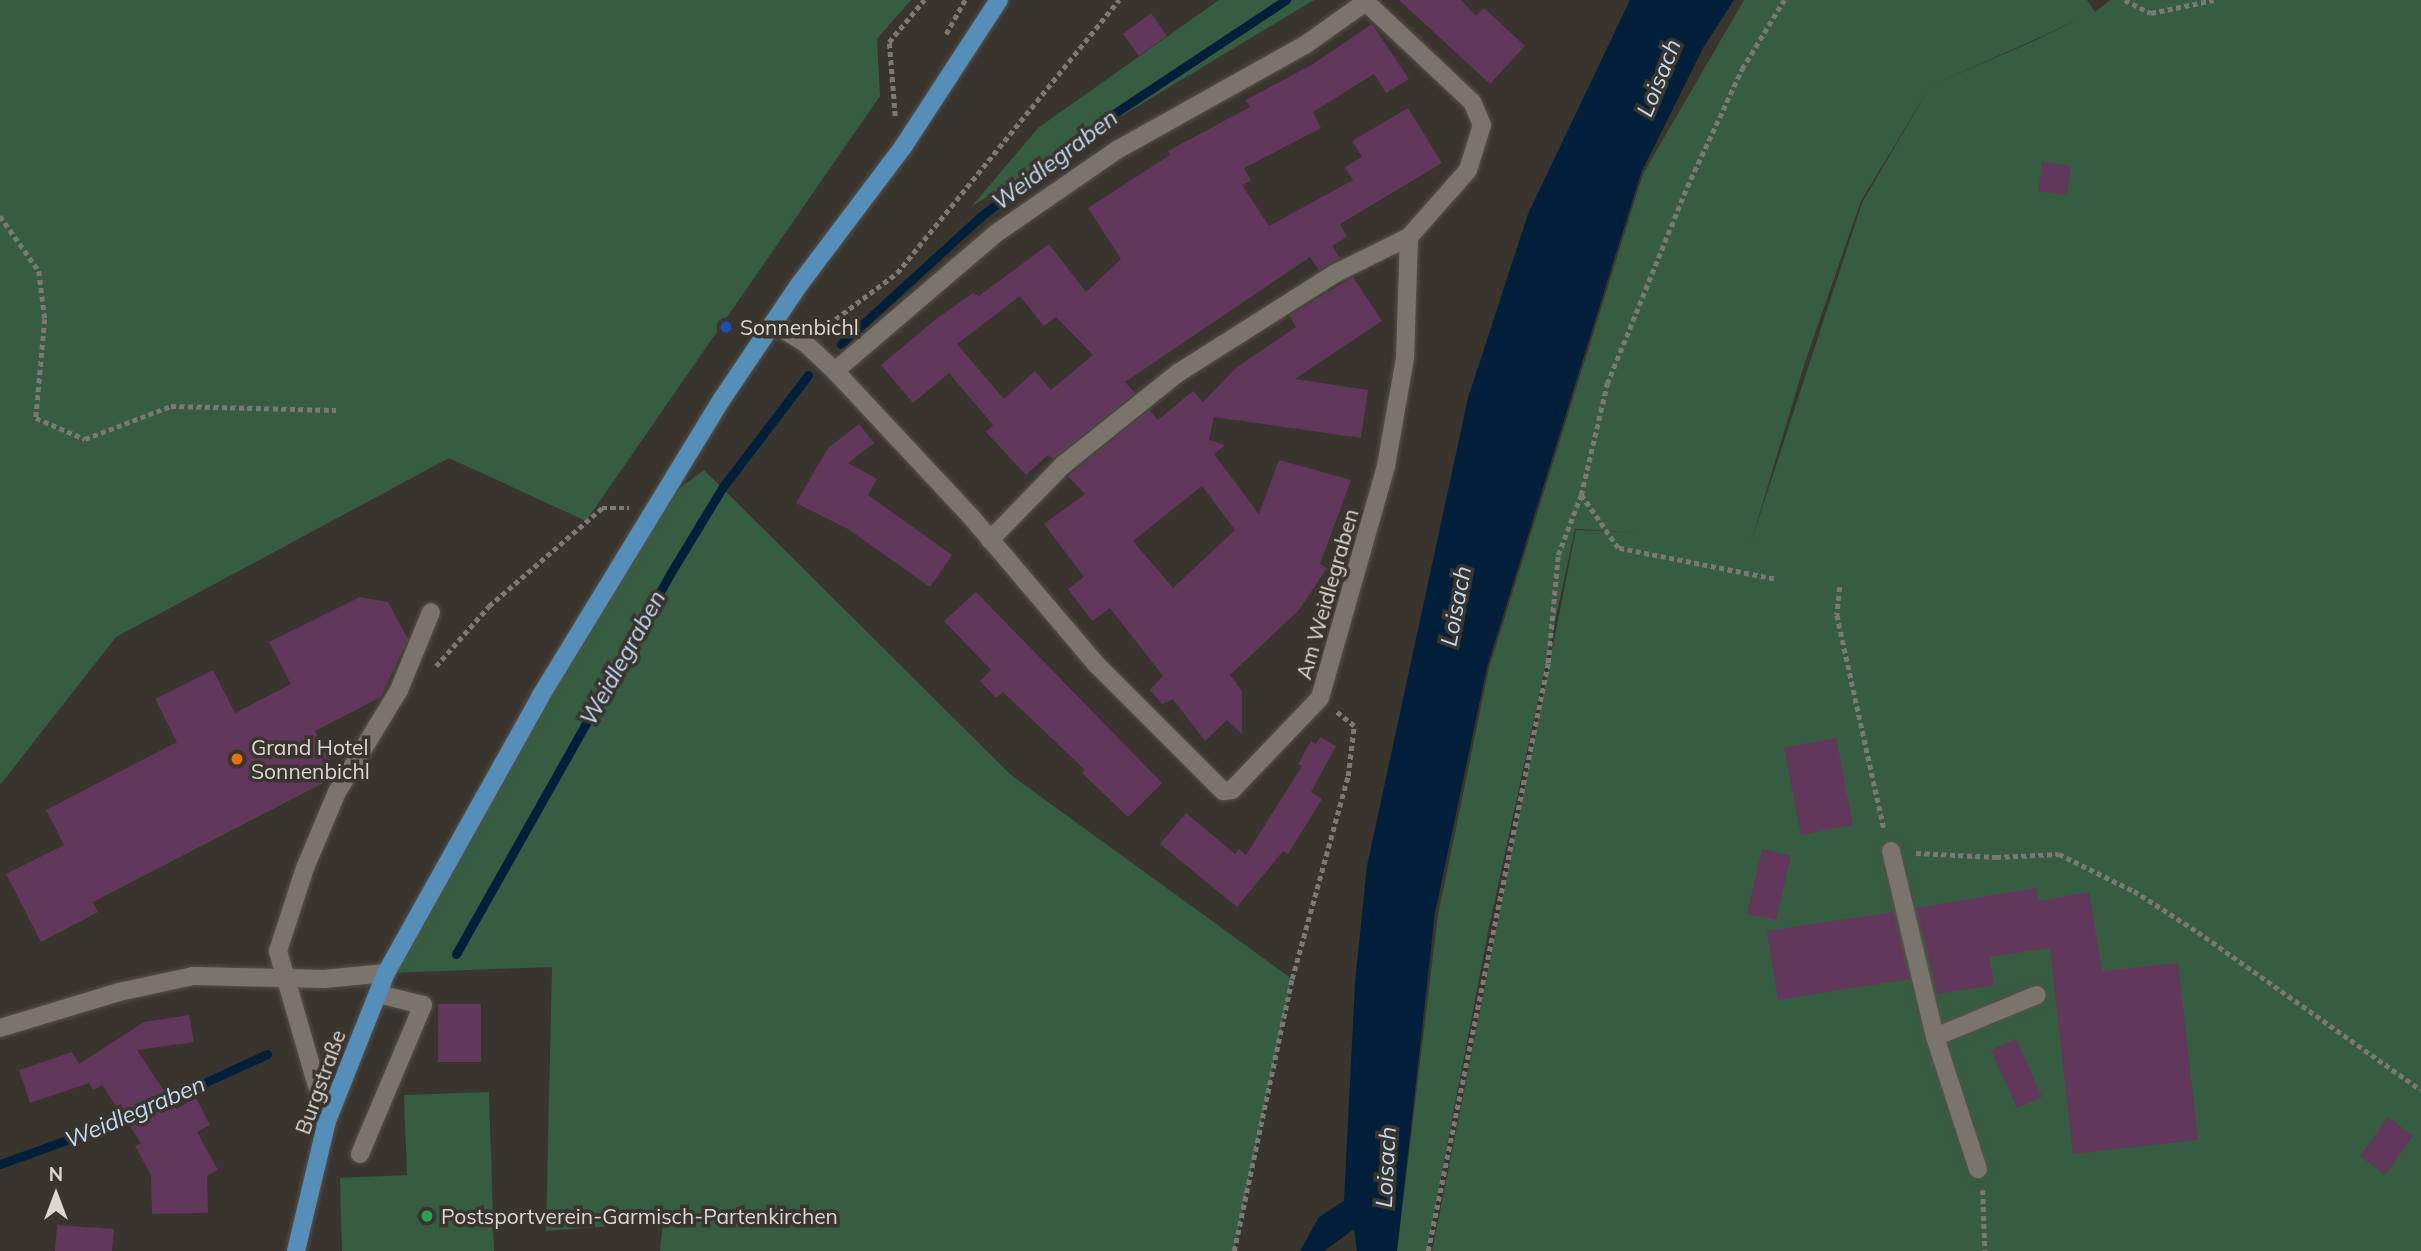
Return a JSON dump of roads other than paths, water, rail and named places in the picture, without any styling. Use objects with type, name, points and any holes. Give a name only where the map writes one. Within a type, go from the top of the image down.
[{"type":"main road","name":"Burgstraße","points":[[296,1251],[327,1121],[387,973],[540,697],[655,507],[773,323],[903,147],[999,0]]},
{"type":"street","points":[[835,371],[998,232],[1117,150],[1259,72],[1367,1],[1472,102],[1482,125],[1468,170],[1409,237],[1334,274],[1178,373],[1063,466],[990,540]]},
{"type":"street","name":"Am Weidlegraben","points":[[773,323],[805,343],[835,371],[990,540],[1097,665],[1223,791],[1233,790],[1320,698],[1386,466],[1405,358],[1409,237]]},
{"type":"street","points":[[327,1121],[283,977],[278,951],[305,868],[337,792],[399,690],[431,612]]},
{"type":"street","points":[[1891,851],[1935,1037],[1978,1169]]},
{"type":"street","points":[[0,1028],[119,992],[193,976],[283,977],[387,973]]},
{"type":"street","points":[[360,1154],[424,1005],[378,994]]},
{"type":"street","points":[[1935,1037],[2037,995]]},
{"type":"water","name":"Loisach","points":[[1630,0],[1734,0],[1703,48],[1641,173],[1487,667],[1435,913],[1397,1251],[1357,1251],[1354,1229],[1324,1251],[1300,1251],[1319,1217],[1344,1201],[1355,983],[1367,866],[1468,398],[1528,214]]},
{"type":"waterway","name":"Weidlegraben","points":[[841,344],[980,217],[1115,113],[1286,0]]},
{"type":"waterway","name":"Weidlegraben","points":[[456,954],[670,574],[722,488],[808,375]]},
{"type":"waterway","name":"Weidlegraben","points":[[158,1104],[267,1054]]},
{"type":"waterway","name":"Weidlegraben","points":[[0,1164],[136,1115]]},
{"type":"place","name":"Sonnenbichl","points":[[726,327]]},
{"type":"place","name":"Grand Hotel Sonnenbichl","points":[[237,759]]},
{"type":"place","name":"Postsportverein-Garmisch-Partenkirchen","points":[[427,1216]]}]
